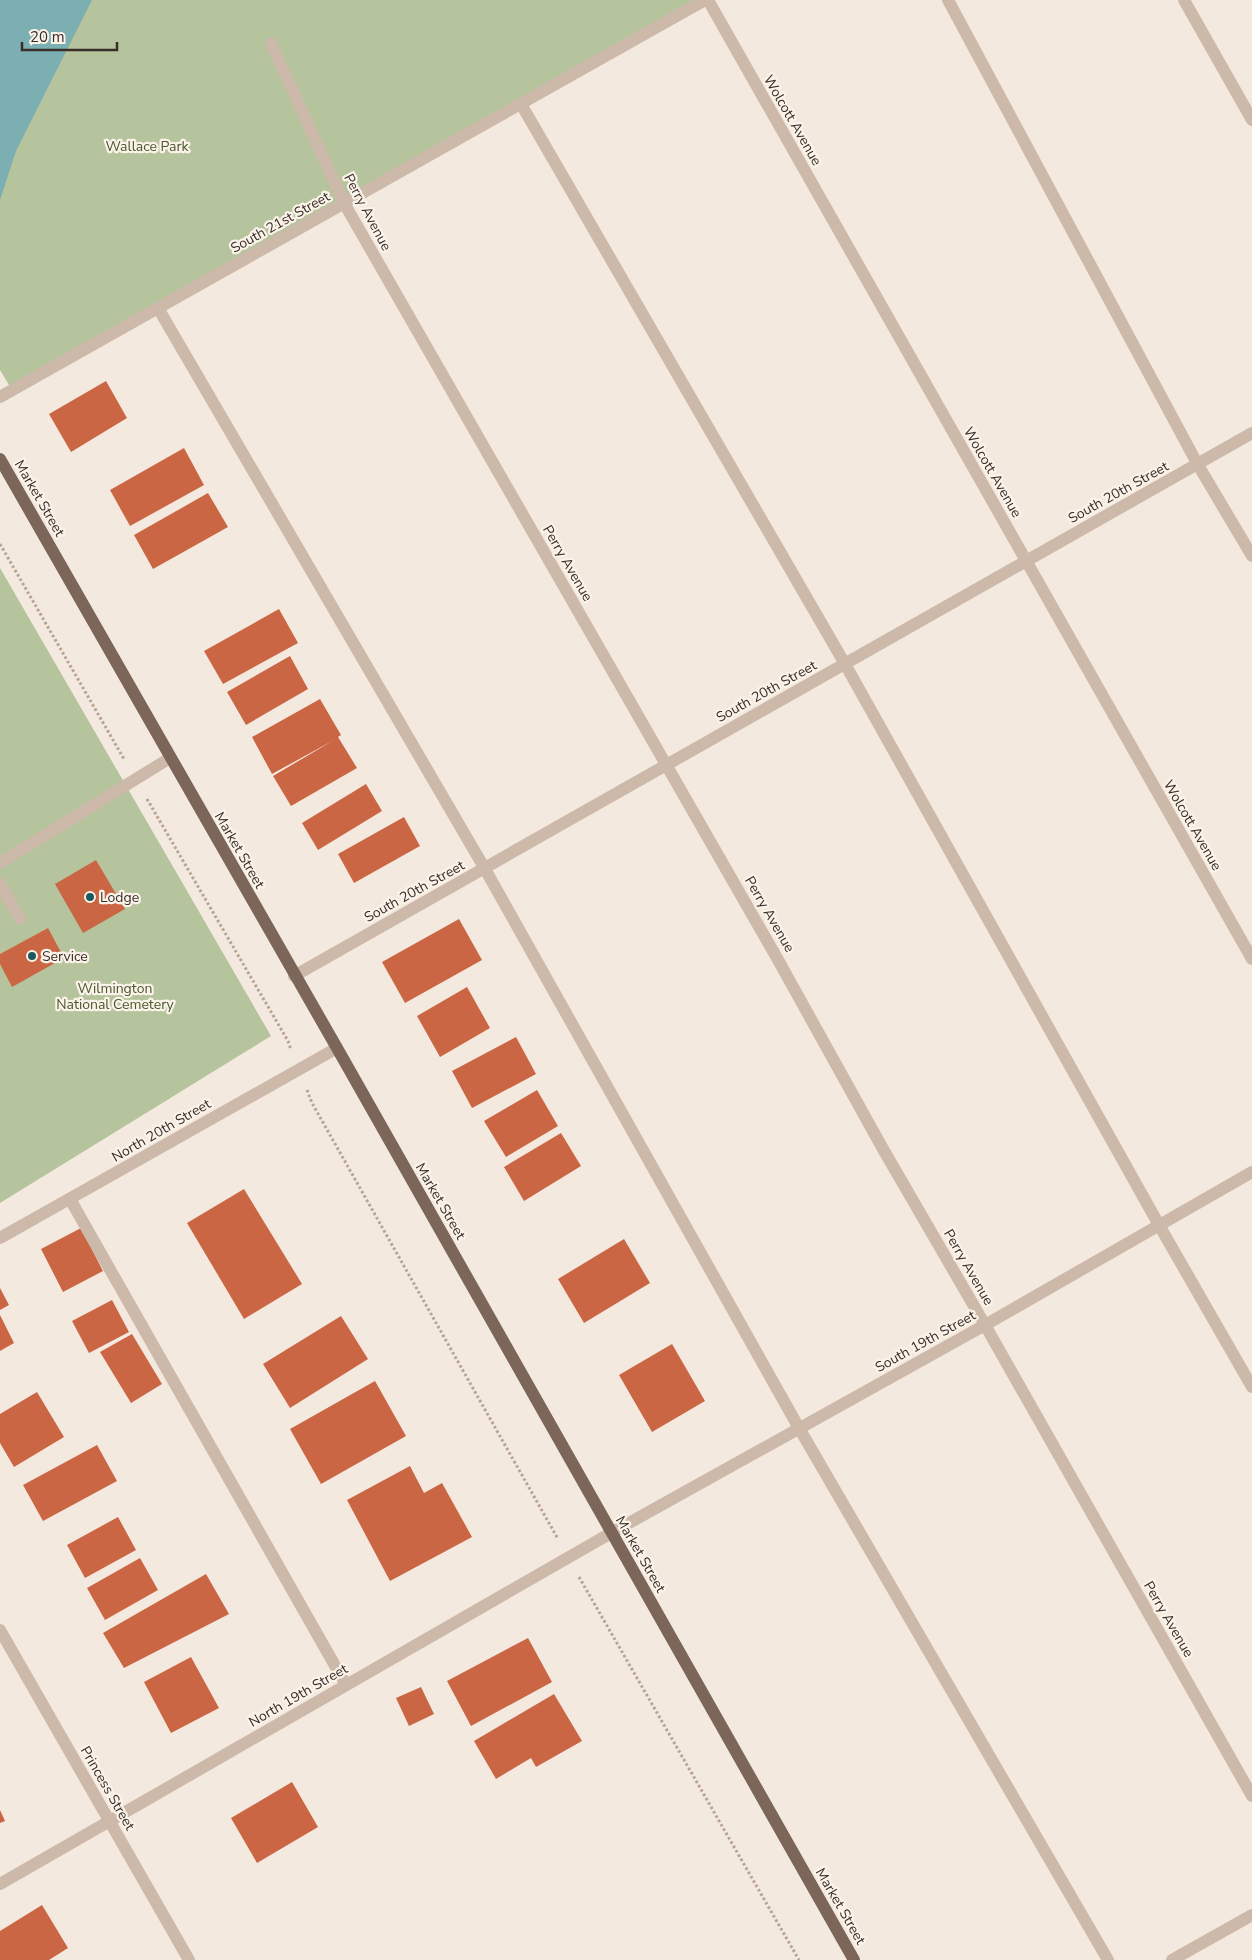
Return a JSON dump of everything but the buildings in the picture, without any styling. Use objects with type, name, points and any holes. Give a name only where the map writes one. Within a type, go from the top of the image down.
[{"type":"main road","name":"Market Street","points":[[0,459],[294,976],[337,1048],[854,1960]]},
{"type":"street","name":"South 21st Street","points":[[0,397],[706,0]]},
{"type":"street","name":"Wolcott Avenue","points":[[706,0],[1252,959]]},
{"type":"street","points":[[948,0],[1198,464],[1252,556]]},
{"type":"street","points":[[1184,0],[1252,120]]},
{"type":"street","name":"Perry Avenue","points":[[271,43],[344,203],[782,966],[883,1149],[1252,1796]]},
{"type":"street","points":[[521,104],[845,664],[1159,1225],[1252,1387]]},
{"type":"street","points":[[158,308],[485,869],[799,1428],[1108,1960]]},
{"type":"street","name":"South 20th Street","points":[[294,976],[1252,433]]},
{"type":"street","points":[[0,863],[170,758]]},
{"type":"street","points":[[0,884],[20,919]]},
{"type":"street","name":"North 20th Street","points":[[0,1238],[337,1048]]},
{"type":"street","name":"South 19th Street","points":[[611,1533],[985,1325],[1252,1172]]},
{"type":"street","points":[[70,1199],[346,1685]]},
{"type":"street","name":"North 19th Street","points":[[0,1884],[611,1533]]},
{"type":"street","name":"Princess Street","points":[[0,1630],[189,1960]]},
{"type":"street","points":[[1172,1960],[1252,1915]]},
{"type":"path","points":[[0,544],[288,1041],[312,1103],[568,1558],[799,1960]]},
{"type":"green space","name":"Wallace Park","points":[[0,0],[705,0],[12,390],[0,370]]},
{"type":"green space","name":"Wilmington National Cemetery","points":[[0,568],[271,1036],[0,1203]]},
{"type":"water","points":[[0,0],[92,0],[16,151],[0,200]]},
{"type":"place","name":"Lodge","points":[[90,897]]},
{"type":"place","name":"Service","points":[[32,956]]}]
